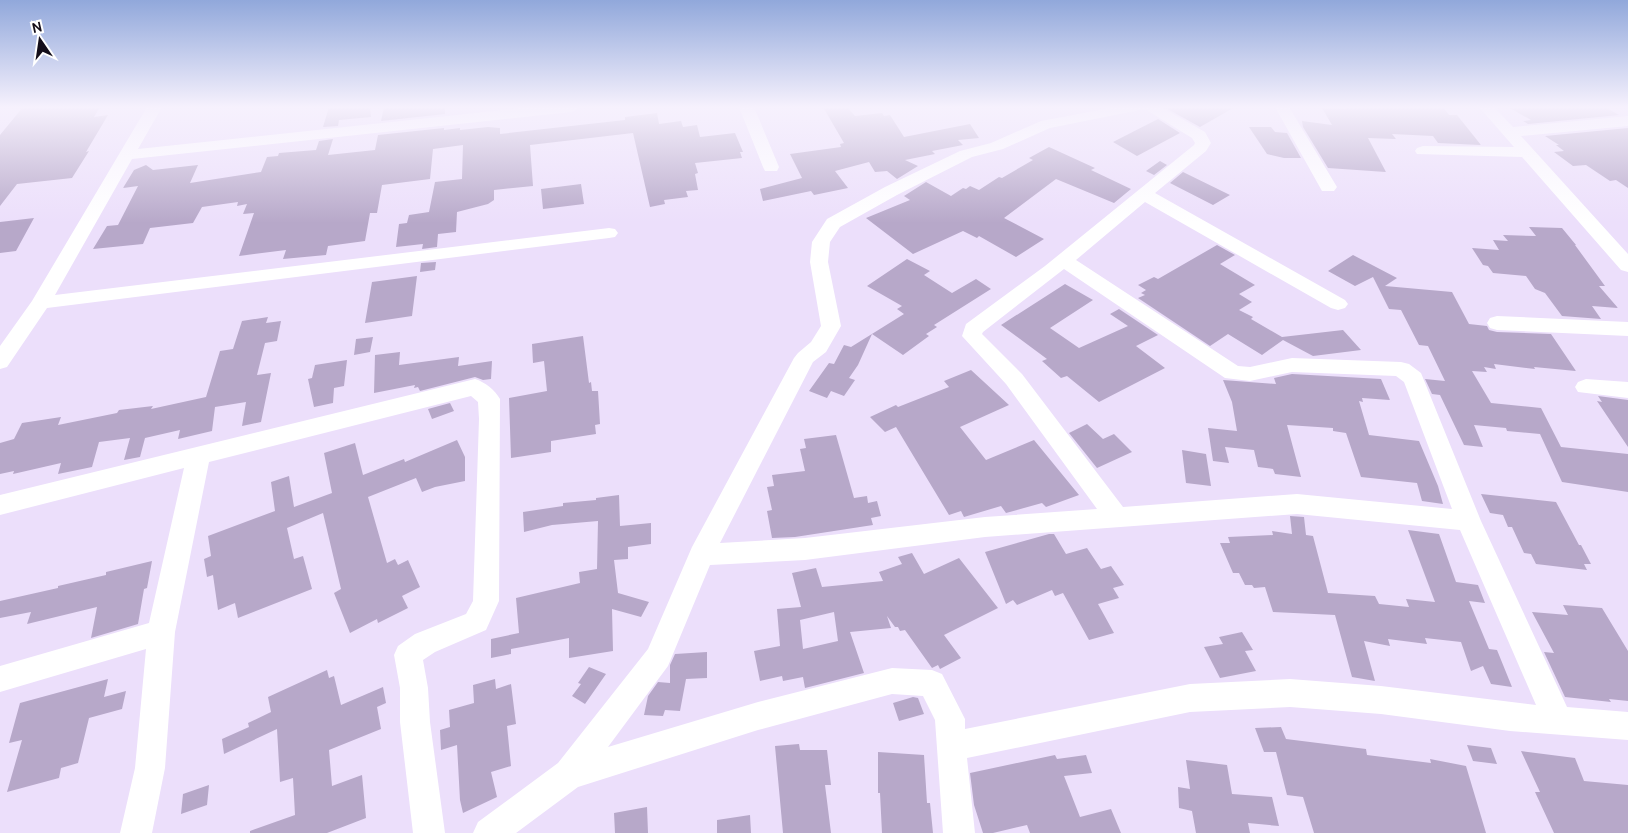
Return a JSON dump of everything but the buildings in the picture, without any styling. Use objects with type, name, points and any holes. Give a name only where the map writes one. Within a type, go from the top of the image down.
[{"type":"street","points":[[0,362],[41,303],[131,146]]},
{"type":"street","points":[[126,155],[211,146]]},
{"type":"street","points":[[762,146],[771,167]]},
{"type":"street","points":[[489,833],[569,774],[658,657],[701,555],[806,358],[819,347],[831,326],[819,262],[821,242],[833,223],[891,190],[966,154],[997,146]]},
{"type":"street","points":[[1116,516],[1014,379],[972,336],[973,329],[1063,260],[1202,146]]},
{"type":"street","points":[[1304,146],[1328,187]]},
{"type":"street","points":[[1520,146],[1606,238],[1628,266]]},
{"type":"street","points":[[1422,151],[1526,152]]},
{"type":"street","points":[[1144,194],[1338,304]]},
{"type":"street","points":[[41,303],[609,233]]},
{"type":"street","points":[[1063,260],[1233,373],[1250,374],[1292,365],[1401,369],[1412,378],[1469,521],[1556,719]]},
{"type":"street","points":[[1497,323],[1628,329]]},
{"type":"street","points":[[0,505],[456,390],[475,387],[489,399],[490,456],[486,601],[476,622],[426,642],[408,656],[414,688],[415,722],[429,833]]},
{"type":"street","points":[[1586,387],[1628,390]]},
{"type":"street","points":[[136,833],[150,768],[161,632],[199,456]]},
{"type":"street","points":[[701,555],[805,549],[985,527],[1297,504],[1469,521]]},
{"type":"street","points":[[0,678],[161,632]]},
{"type":"street","points":[[569,774],[758,716],[892,681],[932,683],[950,719],[959,833]]},
{"type":"street","points":[[951,747],[1190,698],[1290,693],[1381,700],[1510,716],[1628,726]]}]
